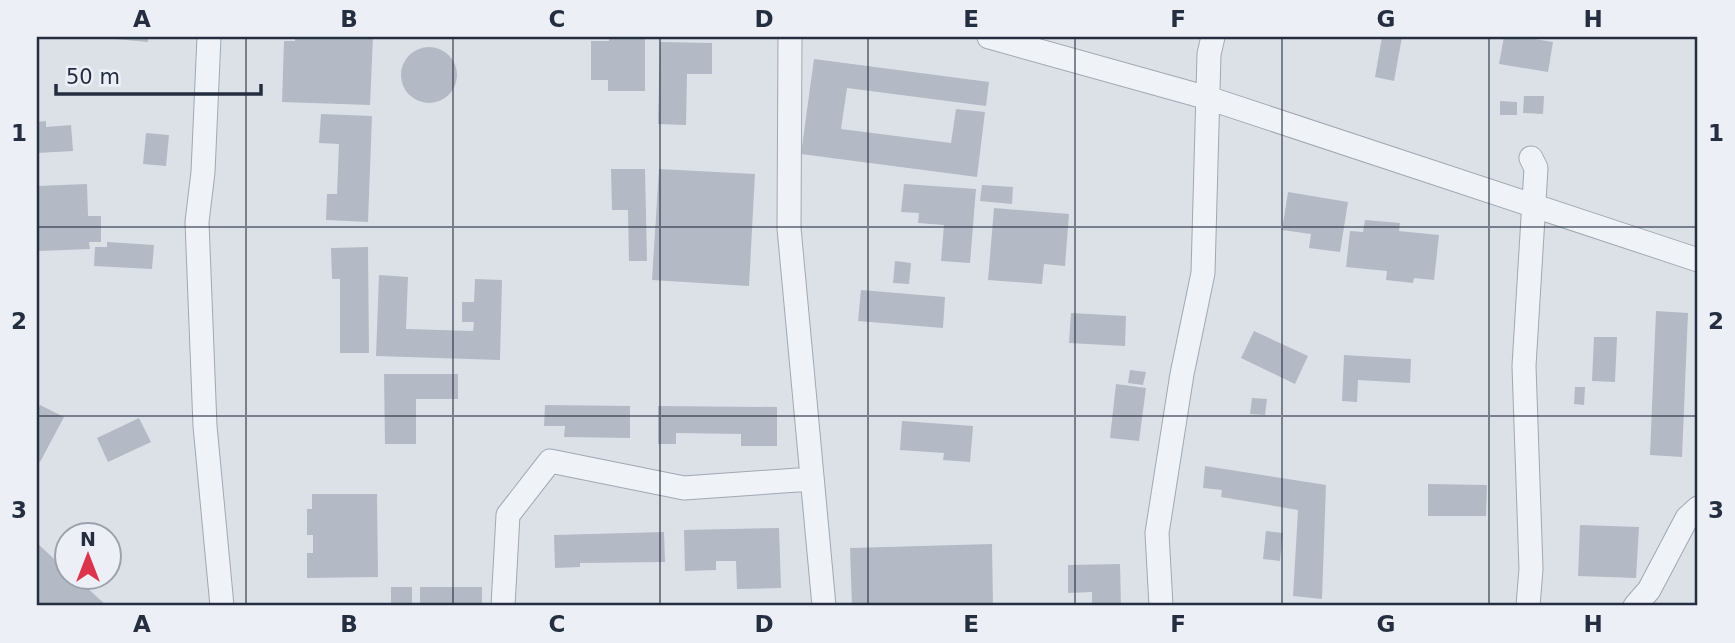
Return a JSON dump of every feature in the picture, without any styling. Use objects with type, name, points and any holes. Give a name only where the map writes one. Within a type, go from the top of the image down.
[{"type":"street","points":[[209,37],[203,172],[197,222],[205,426],[222,606]]},
{"type":"street","points":[[790,37],[789,228],[824,606]]},
{"type":"street","points":[[989,37],[1208,98],[1698,260]]},
{"type":"street","points":[[1161,606],[1157,533],[1182,374],[1203,273],[1209,54],[1213,37]]},
{"type":"street","points":[[1528,606],[1531,569],[1524,366],[1536,168],[1531,158]]},
{"type":"street","points":[[503,606],[508,515],[550,461],[684,488],[812,479]]},
{"type":"street","points":[[1635,606],[1649,590],[1687,518],[1698,508]]},
{"type":"building","points":[[148,37],[148,42],[115,39]]},
{"type":"building","points":[[295,37],[373,37],[370,105],[282,102],[284,41],[295,41]]},
{"type":"building","points":[[609,37],[645,37],[645,91],[608,91],[608,80],[591,80],[591,41],[609,41]]},
{"type":"building","points":[[1382,37],[1402,37],[1394,81],[1375,77]]},
{"type":"building","points":[[1504,37],[1553,42],[1548,72],[1499,64]]},
{"type":"building","points":[[660,42],[712,43],[712,74],[687,74],[686,125],[658,124]]},
{"type":"building","points":[[429,47],[440,49],[449,55],[455,64],[455,86],[449,95],[440,101],[429,103],[418,101],[409,95],[403,86],[401,75],[403,64],[409,55],[418,49]]},
{"type":"building","points":[[814,59],[989,82],[986,106],[847,88],[841,129],[951,143],[956,109],[985,112],[977,177],[801,154]]},
{"type":"building","points":[[1524,96],[1544,96],[1543,114],[1523,113]]},
{"type":"building","points":[[1500,101],[1517,102],[1517,115],[1500,115]]},
{"type":"building","points":[[321,114],[372,116],[368,222],[326,220],[327,194],[337,194],[339,144],[319,143]]},
{"type":"building","points":[[46,121],[46,127],[71,125],[73,151],[37,153],[37,122]]},
{"type":"building","points":[[146,133],[169,135],[166,166],[143,164]]},
{"type":"building","points":[[611,169],[645,169],[647,261],[629,261],[628,210],[612,210]]},
{"type":"building","points":[[659,169],[755,174],[749,286],[652,280]]},
{"type":"building","points":[[87,184],[88,216],[101,216],[101,242],[89,242],[90,249],[39,251],[37,186]]},
{"type":"building","points":[[904,184],[976,189],[970,263],[941,261],[944,225],[918,223],[919,213],[901,212]]},
{"type":"building","points":[[982,185],[1013,187],[1012,204],[980,201]]},
{"type":"building","points":[[1288,192],[1348,202],[1340,252],[1309,248],[1311,234],[1282,230]]},
{"type":"building","points":[[994,208],[1069,214],[1065,266],[1044,264],[1042,284],[988,280]]},
{"type":"building","points":[[1365,220],[1400,223],[1399,231],[1439,235],[1434,280],[1414,278],[1413,283],[1386,280],[1387,271],[1346,267],[1350,231],[1363,232]]},
{"type":"building","points":[[107,242],[154,245],[152,269],[94,266],[95,247],[107,247]]},
{"type":"building","points":[[368,247],[369,353],[340,353],[340,279],[332,279],[331,248]]},
{"type":"building","points":[[895,261],[911,263],[909,284],[893,283]]},
{"type":"building","points":[[379,275],[408,277],[406,329],[473,331],[474,322],[462,322],[462,302],[474,302],[475,279],[502,280],[500,360],[376,356]]},
{"type":"building","points":[[861,290],[945,297],[943,328],[858,321]]},
{"type":"building","points":[[1656,311],[1688,313],[1682,457],[1650,455]]},
{"type":"building","points":[[1071,313],[1126,316],[1125,346],[1069,343]]},
{"type":"building","points":[[1254,331],[1308,356],[1295,384],[1241,358]]},
{"type":"building","points":[[1594,337],[1617,337],[1615,382],[1592,381]]},
{"type":"building","points":[[1344,355],[1411,359],[1410,383],[1358,380],[1357,402],[1342,401]]},
{"type":"building","points":[[1130,370],[1146,372],[1143,385],[1128,383]]},
{"type":"building","points":[[384,374],[458,374],[458,399],[416,399],[416,444],[385,444]]},
{"type":"building","points":[[1116,384],[1146,388],[1139,441],[1110,438]]},
{"type":"building","points":[[1575,387],[1585,387],[1584,405],[1574,404]]},
{"type":"building","points":[[1252,398],[1267,399],[1265,415],[1250,414]]},
{"type":"building","points":[[40,405],[64,417],[40,462],[37,460],[37,410]]},
{"type":"building","points":[[545,405],[630,406],[630,438],[564,437],[565,426],[544,426]]},
{"type":"building","points":[[658,406],[777,407],[777,446],[741,446],[741,434],[676,433],[676,444],[658,444]]},
{"type":"building","points":[[139,418],[151,442],[108,462],[97,438]]},
{"type":"building","points":[[902,421],[973,426],[970,462],[943,460],[944,453],[900,450]]},
{"type":"building","points":[[1205,466],[1326,485],[1322,599],[1293,596],[1298,510],[1221,497],[1222,490],[1203,488]]},
{"type":"building","points":[[1428,484],[1487,485],[1486,516],[1428,516]]},
{"type":"building","points":[[312,494],[377,494],[378,577],[307,578],[307,553],[313,553],[313,535],[307,535],[307,509],[312,509]]},
{"type":"building","points":[[1580,525],[1639,527],[1636,578],[1578,576]]},
{"type":"building","points":[[779,528],[781,588],[737,589],[736,561],[716,561],[716,570],[685,571],[684,530]]},
{"type":"building","points":[[1266,531],[1283,533],[1280,561],[1263,559]]},
{"type":"building","points":[[664,532],[665,562],[580,563],[580,567],[555,568],[554,535]]},
{"type":"building","points":[[37,543],[52,557],[52,590],[89,590],[107,606],[37,606]]},
{"type":"building","points":[[992,544],[993,606],[852,606],[850,548]]},
{"type":"building","points":[[1120,564],[1121,606],[1092,606],[1092,592],[1068,593],[1068,565]]},
{"type":"building","points":[[391,587],[412,587],[412,606],[391,606]]},
{"type":"building","points":[[420,587],[482,587],[482,606],[420,606]]}]
